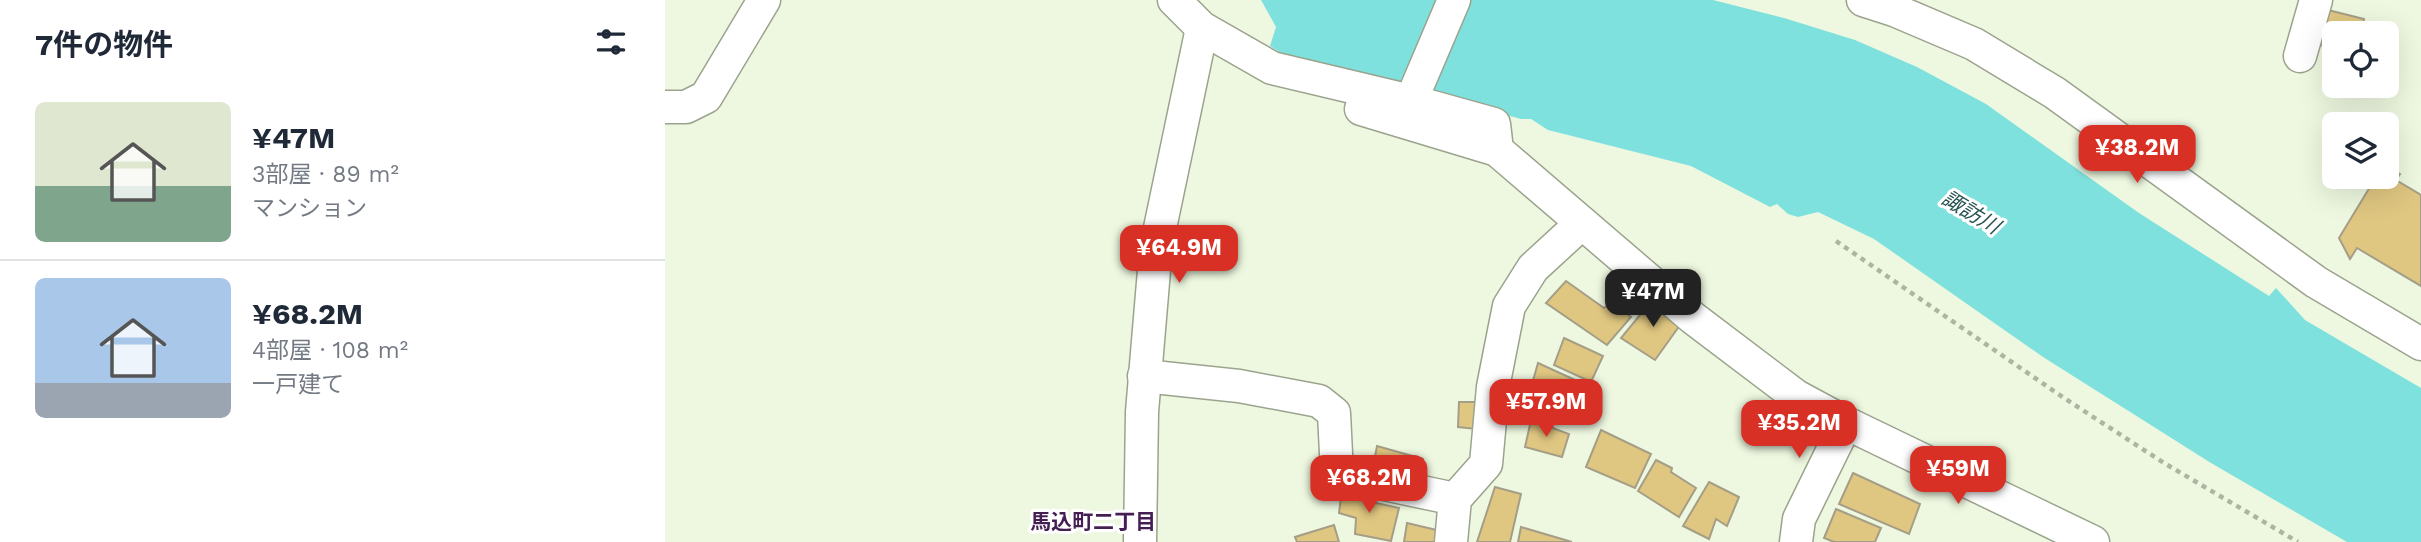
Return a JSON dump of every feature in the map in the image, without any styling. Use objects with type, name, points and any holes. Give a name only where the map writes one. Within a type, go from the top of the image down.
[{"type":"street","points":[[665,107],[686,107],[706,97],[764,0]]},
{"type":"street","points":[[1174,0],[1202,28],[1325,98],[1497,150],[1693,318],[1796,396],[1846,423],[2093,542]]},
{"type":"street","points":[[1412,97],[1454,0]]},
{"type":"street","points":[[1863,0],[1894,10],[1974,44],[2055,93],[2316,282],[2421,344]]},
{"type":"street","points":[[2300,56],[2316,0]]},
{"type":"street","points":[[1140,542],[1142,412],[1156,247],[1202,28]]},
{"type":"street","points":[[1272,68],[1412,97],[1494,124],[1497,150]]},
{"type":"street","points":[[1451,542],[1455,499],[1486,464],[1493,387],[1509,306],[1533,268],[1582,223]]},
{"type":"street","points":[[1144,376],[1239,386],[1319,401],[1334,413],[1337,474],[1455,499]]},
{"type":"street","points":[[1795,542],[1799,519],[1846,423]]},
{"type":"path","points":[[1836,241],[2086,413],[2164,463],[2298,542]]},
{"type":"water","name":"諏訪川","points":[[1261,0],[1713,0],[1855,40],[1917,67],[1986,104],[2139,213],[2269,296],[2276,288],[2305,320],[2421,388],[2421,542],[2347,542],[2211,463],[2043,357],[1874,239],[1818,212],[1798,217],[1788,214],[1777,204],[1770,207],[1691,166],[1548,130],[1531,119],[1521,119],[1284,55],[1270,46],[1276,27]]},
{"type":"building","points":[[2324,9],[2364,19],[2322,21],[2322,46],[2316,44]]},
{"type":"building","points":[[2399,182],[2421,195],[2421,286],[2357,248],[2350,259],[2339,238],[2369,189],[2399,189]]},
{"type":"building","points":[[1566,281],[1604,308],[1612,302],[1631,317],[1607,345],[1546,303]]},
{"type":"building","points":[[1654,298],[1683,321],[1655,360],[1621,338]]},
{"type":"building","points":[[1564,338],[1603,356],[1591,382],[1554,365]]},
{"type":"building","points":[[1538,363],[1584,384],[1572,412],[1528,398]]},
{"type":"building","points":[[1459,402],[1477,402],[1476,429],[1458,427]]},
{"type":"building","points":[[1531,420],[1569,434],[1562,457],[1525,447]]},
{"type":"building","points":[[1601,430],[1651,454],[1635,488],[1586,467]]},
{"type":"building","points":[[1377,446],[1423,459],[1417,482],[1372,472]]},
{"type":"building","points":[[1656,460],[1672,468],[1671,472],[1696,488],[1679,517],[1638,491]]},
{"type":"building","points":[[1853,473],[1920,504],[1909,534],[1839,504]]},
{"type":"building","points":[[1709,482],[1739,497],[1727,526],[1716,519],[1709,539],[1683,526]]},
{"type":"building","points":[[1495,487],[1521,494],[1510,542],[1477,542]]},
{"type":"building","points":[[1342,489],[1367,493],[1367,501],[1399,508],[1391,541],[1355,534],[1356,518],[1339,513]]},
{"type":"building","points":[[1836,509],[1881,528],[1875,542],[1834,542],[1824,538]]},
{"type":"building","points":[[1407,523],[1441,531],[1440,542],[1404,542]]},
{"type":"building","points":[[1334,525],[1339,542],[1297,542],[1295,537]]},
{"type":"building","points":[[1521,527],[1572,542],[1518,542]]},
{"type":"district","name":"馬込町二丁目","points":[[1093,521]]}]
